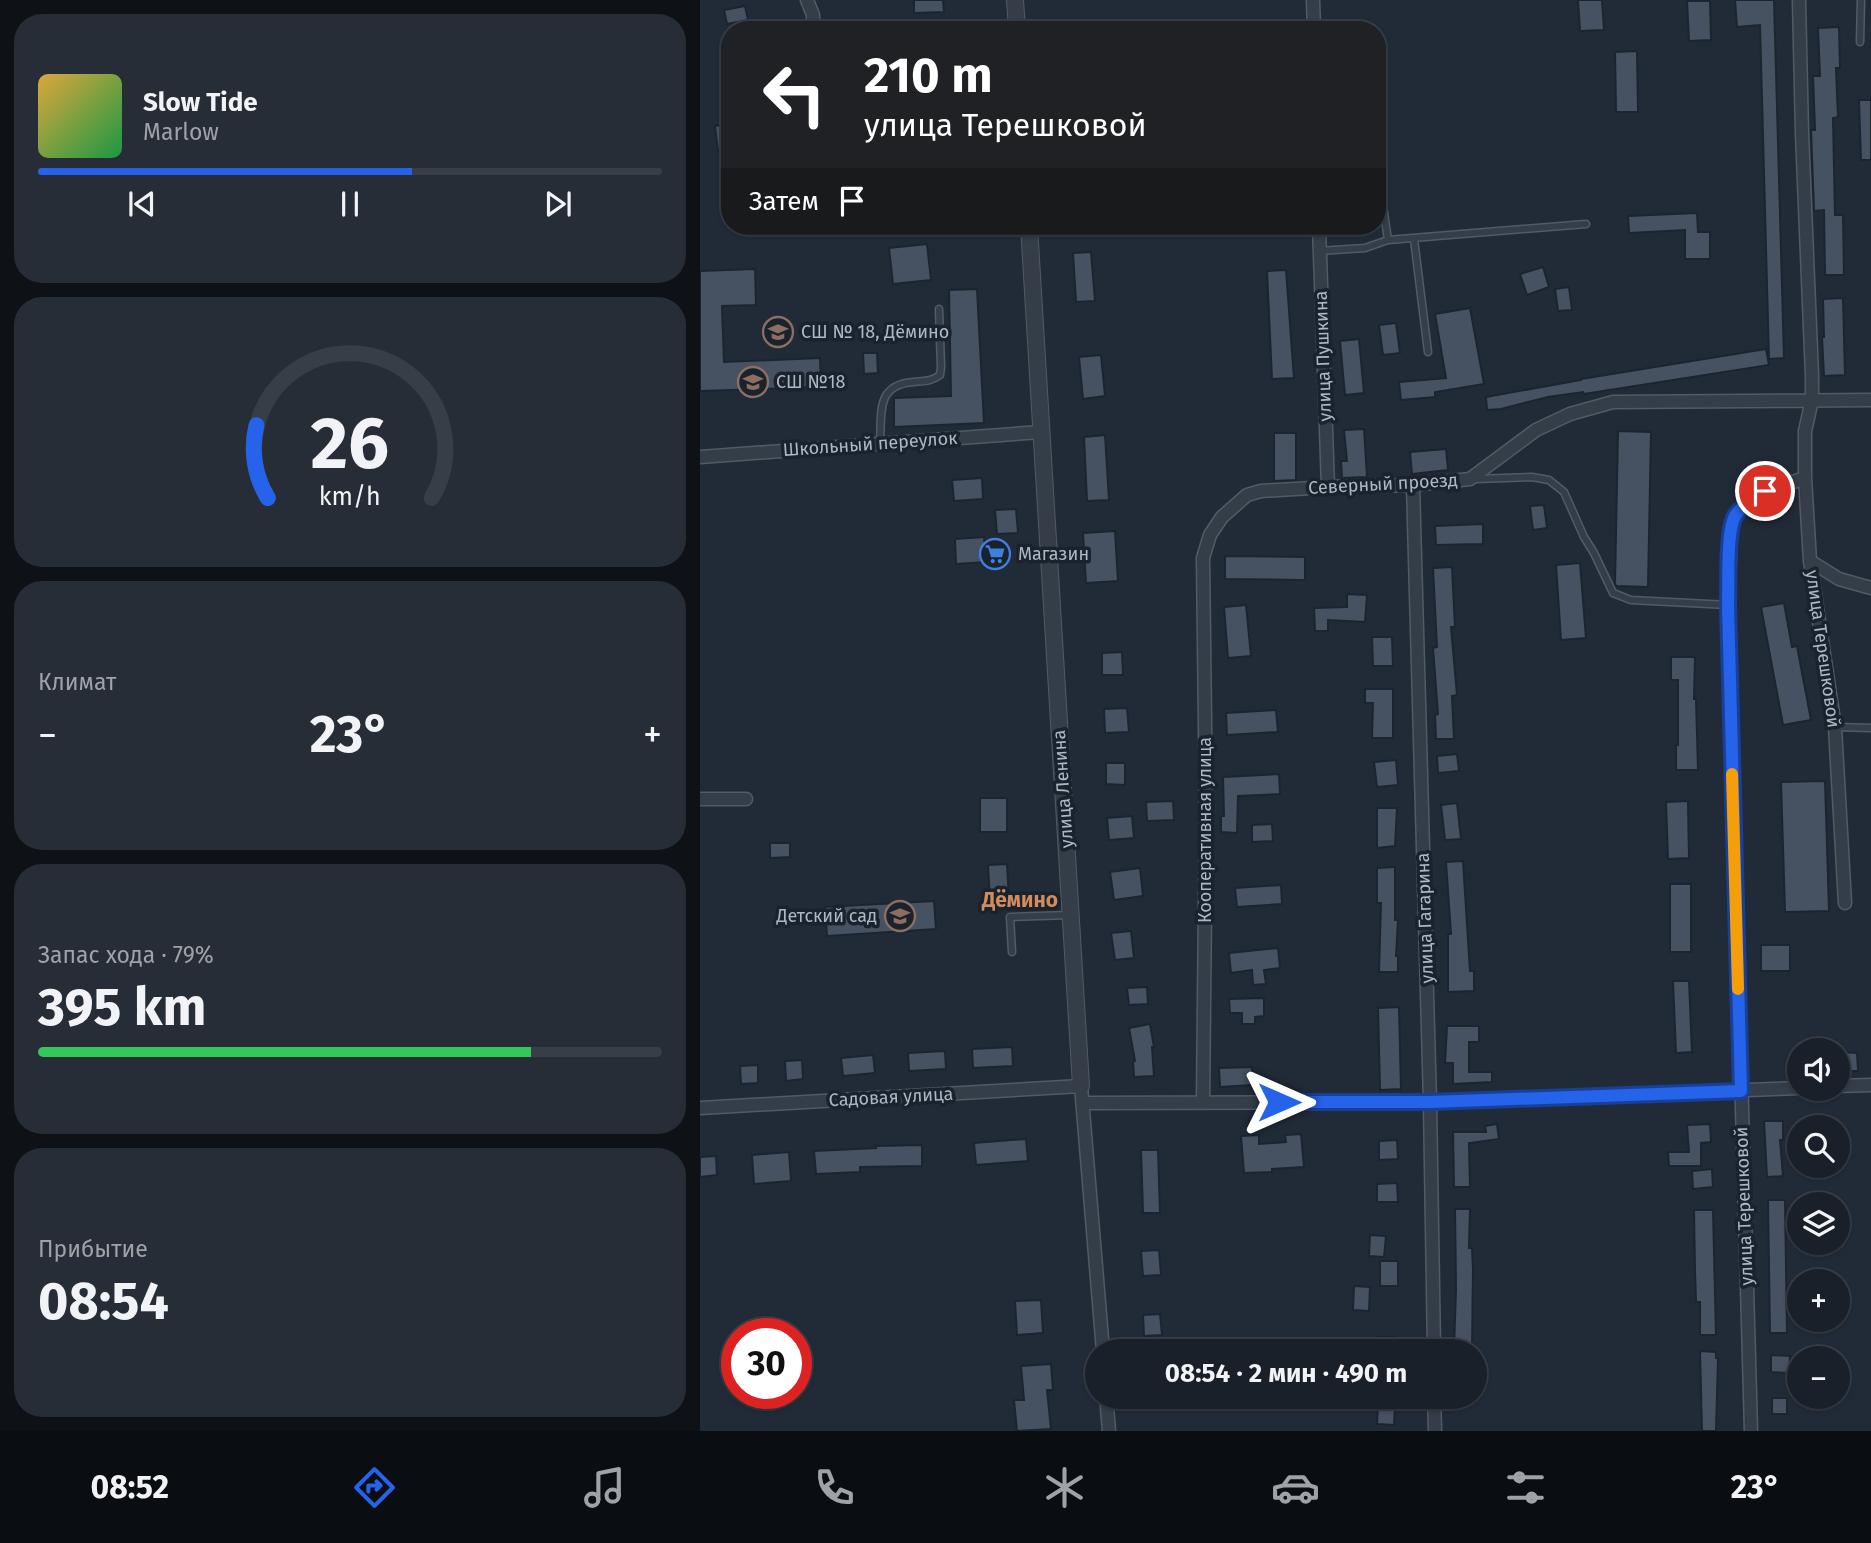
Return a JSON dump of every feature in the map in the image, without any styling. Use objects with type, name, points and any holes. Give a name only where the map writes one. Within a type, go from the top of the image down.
[{"type":"street","points":[[807,0],[813,21]]},
{"type":"street","points":[[1015,0],[1016,21]]},
{"type":"street","points":[[1313,0],[1314,21]]},
{"type":"street","name":"улица Терешковой","points":[[1799,0],[1812,400],[1805,431],[1805,478],[1810,561],[1835,727],[1845,904]]},
{"type":"street","name":"улица Ленина","points":[[1029,235],[1083,1103],[1102,1339]]},
{"type":"street","name":"улица Пушкина","points":[[1319,235],[1328,487]]},
{"type":"street","name":"Северный проезд","points":[[1203,558],[1210,536],[1222,517],[1247,495],[1261,491],[1413,485],[1470,479],[1536,430],[1570,414],[1613,402],[1871,400]]},
{"type":"street","name":"Школьный переулок","points":[[700,457],[1041,432]]},
{"type":"street","name":"улица Терешковой","points":[[1751,1431],[1728,605],[1731,533],[1735,516],[1748,502],[1765,491],[1805,478]]},
{"type":"street","name":"улица Гагарина","points":[[1413,485],[1434,1339]]},
{"type":"street","name":"Кооперативная улица","points":[[1203,558],[1206,806],[1203,1102]]},
{"type":"street","points":[[1810,561],[1839,579],[1871,588]]},
{"type":"street","points":[[700,799],[746,799]]},
{"type":"street","points":[[1850,1086],[1871,1085]]},
{"type":"street","name":"Садовая улица","points":[[700,1108],[1082,1086]]},
{"type":"street","points":[[1083,1103],[1430,1102],[1787,1089]]},
{"type":"street","points":[[1107,1409],[1109,1431]]},
{"type":"street","points":[[1434,1409],[1435,1431]]},
{"type":"lane","points":[[1860,42],[1861,0]]},
{"type":"lane","points":[[1319,251],[1364,248],[1388,240],[1586,224]]},
{"type":"lane","points":[[1386,226],[1388,240]]},
{"type":"lane","points":[[1414,239],[1428,352]]},
{"type":"lane","points":[[880,443],[882,401],[889,389],[901,383],[933,380],[940,375],[939,309]]},
{"type":"lane","points":[[1470,479],[1532,477],[1549,480],[1564,492],[1613,593],[1631,600],[1728,605]]},
{"type":"lane","points":[[1835,727],[1871,728]]},
{"type":"lane","points":[[1012,952],[1010,917],[1071,915]]},
{"type":"building","points":[[914,0],[943,0],[944,12],[914,13]]},
{"type":"building","points":[[1578,0],[1602,0],[1604,30],[1580,31]]},
{"type":"building","points":[[1735,0],[1774,0],[1784,358],[1769,359],[1760,25],[1737,27]]},
{"type":"building","points":[[1687,1],[1710,1],[1711,40],[1689,41]]},
{"type":"building","points":[[745,6],[748,20],[726,21],[724,10]]},
{"type":"building","points":[[1839,27],[1840,68],[1836,68],[1838,117],[1833,118],[1835,215],[1843,215],[1844,275],[1825,275],[1824,210],[1814,211],[1811,130],[1815,130],[1813,76],[1820,76],[1818,28]]},
{"type":"building","points":[[1637,51],[1638,112],[1616,112],[1615,52]]},
{"type":"building","points":[[1859,100],[1871,100],[1871,160],[1861,160]]},
{"type":"building","points":[[721,125],[721,150],[718,151],[715,126]]},
{"type":"building","points":[[1697,213],[1698,232],[1710,232],[1710,259],[1685,259],[1685,230],[1629,233],[1628,216]]},
{"type":"building","points":[[927,244],[931,280],[893,284],[889,248]]},
{"type":"building","points":[[1091,252],[1095,301],[1076,302],[1073,253]]},
{"type":"building","points":[[1543,267],[1549,287],[1527,295],[1520,274]]},
{"type":"building","points":[[755,269],[756,305],[722,306],[724,362],[820,358],[821,387],[700,391],[700,271]]},
{"type":"building","points":[[1286,270],[1294,378],[1272,379],[1267,271]]},
{"type":"building","points":[[1569,287],[1572,310],[1558,311],[1555,289]]},
{"type":"building","points":[[977,289],[984,423],[894,427],[894,398],[951,396],[949,290]]},
{"type":"building","points":[[1843,298],[1845,375],[1824,376],[1823,299]]},
{"type":"building","points":[[1470,308],[1484,384],[1435,392],[1435,397],[1401,400],[1399,382],[1446,378],[1435,314]]},
{"type":"building","points":[[1396,323],[1400,353],[1383,355],[1379,325]]},
{"type":"building","points":[[1359,339],[1364,393],[1345,395],[1340,341]]},
{"type":"building","points":[[1766,349],[1769,365],[1584,394],[1548,397],[1487,410],[1486,397]]},
{"type":"building","points":[[863,353],[877,353],[878,373],[864,374]]},
{"type":"building","points":[[1101,355],[1105,396],[1083,399],[1079,357]]},
{"type":"building","points":[[1364,429],[1367,477],[1342,478],[1341,461],[1347,461],[1344,430]]},
{"type":"building","points":[[1618,431],[1651,432],[1648,587],[1616,586],[1615,583]]},
{"type":"building","points":[[1274,433],[1296,433],[1296,480],[1274,481]]},
{"type":"building","points":[[1105,435],[1109,500],[1087,501],[1084,437]]},
{"type":"building","points":[[1446,449],[1448,470],[1412,474],[1410,452]]},
{"type":"building","points":[[982,478],[983,499],[954,501],[952,480]]},
{"type":"building","points":[[1544,505],[1547,528],[1533,530],[1530,506]]},
{"type":"building","points":[[1016,509],[1018,533],[997,534],[995,510]]},
{"type":"building","points":[[1483,524],[1483,544],[1436,545],[1435,526]]},
{"type":"building","points":[[1115,531],[1118,581],[1086,583],[1083,533]]},
{"type":"building","points":[[984,537],[986,562],[956,564],[955,539]]},
{"type":"building","points":[[1225,556],[1305,557],[1305,580],[1225,579]]},
{"type":"building","points":[[1580,563],[1586,638],[1561,640],[1556,565]]},
{"type":"building","points":[[1452,567],[1455,627],[1451,627],[1457,695],[1452,696],[1454,739],[1436,739],[1435,715],[1438,714],[1433,648],[1437,647],[1433,568]]},
{"type":"building","points":[[1347,594],[1367,595],[1365,622],[1328,620],[1328,631],[1315,631],[1314,608],[1347,607]]},
{"type":"building","points":[[1784,603],[1792,647],[1797,646],[1811,720],[1783,725],[1761,607]]},
{"type":"building","points":[[1246,605],[1251,656],[1228,658],[1224,607]]},
{"type":"building","points":[[1372,637],[1392,637],[1393,666],[1373,666]]},
{"type":"building","points":[[1122,652],[1123,675],[1102,675],[1102,653]]},
{"type":"building","points":[[1671,657],[1695,657],[1694,699],[1698,770],[1676,770],[1678,680],[1671,680]]},
{"type":"building","points":[[1365,689],[1393,689],[1393,738],[1372,738],[1373,703],[1365,703]]},
{"type":"building","points":[[1127,708],[1129,732],[1105,733],[1104,709]]},
{"type":"building","points":[[1276,710],[1278,732],[1227,735],[1226,713]]},
{"type":"building","points":[[1457,754],[1459,771],[1438,773],[1437,756]]},
{"type":"building","points":[[1396,760],[1398,785],[1377,787],[1374,762]]},
{"type":"building","points":[[1106,763],[1125,763],[1125,785],[1106,784]]},
{"type":"building","points":[[1279,774],[1280,794],[1238,796],[1237,833],[1221,832],[1221,816],[1224,816],[1223,777]]},
{"type":"building","points":[[1825,781],[1829,911],[1785,912],[1781,782]]},
{"type":"building","points":[[980,798],[1007,798],[1007,832],[980,832]]},
{"type":"building","points":[[1173,801],[1174,820],[1147,821],[1146,802]]},
{"type":"building","points":[[1688,801],[1689,858],[1668,859],[1666,802]]},
{"type":"building","points":[[1457,803],[1461,839],[1445,840],[1441,805]]},
{"type":"building","points":[[1377,808],[1397,808],[1395,846],[1377,848]]},
{"type":"building","points":[[1132,816],[1134,838],[1109,840],[1107,818]]},
{"type":"building","points":[[1272,824],[1273,841],[1252,842],[1252,825]]},
{"type":"building","points":[[770,843],[790,843],[790,857],[770,858]]},
{"type":"building","points":[[1463,861],[1470,971],[1474,971],[1474,991],[1448,992],[1448,934],[1451,934],[1446,862]]},
{"type":"building","points":[[1007,864],[1009,900],[990,901],[988,865]]},
{"type":"building","points":[[1395,867],[1398,972],[1379,972],[1381,903],[1377,903],[1377,868]]},
{"type":"building","points":[[1140,868],[1143,896],[1114,900],[1110,872]]},
{"type":"building","points":[[1670,884],[1691,884],[1691,952],[1670,952]]},
{"type":"building","points":[[1281,885],[1282,904],[1237,907],[1235,888]]},
{"type":"building","points":[[934,901],[936,929],[827,936],[825,907]]},
{"type":"building","points":[[1131,931],[1134,958],[1115,960],[1111,933]]},
{"type":"building","points":[[1761,945],[1790,945],[1790,971],[1761,971]]},
{"type":"building","points":[[1278,948],[1280,968],[1264,970],[1266,984],[1253,985],[1252,970],[1231,973],[1229,953]]},
{"type":"building","points":[[1673,981],[1689,981],[1692,1052],[1676,1053]]},
{"type":"building","points":[[1147,987],[1148,1004],[1129,1005],[1127,988]]},
{"type":"building","points":[[1264,998],[1264,1016],[1255,1017],[1255,1024],[1242,1024],[1242,1013],[1230,1013],[1229,999]]},
{"type":"building","points":[[1399,1007],[1401,1089],[1380,1090],[1378,1008]]},
{"type":"building","points":[[1150,1024],[1154,1047],[1154,1076],[1134,1077],[1135,1061],[1129,1028]]},
{"type":"building","points":[[1447,1026],[1479,1026],[1479,1042],[1469,1042],[1469,1072],[1492,1072],[1492,1082],[1453,1084],[1453,1063],[1445,1063]]},
{"type":"building","points":[[1012,1047],[1013,1066],[973,1068],[972,1049]]},
{"type":"building","points":[[945,1051],[946,1069],[909,1071],[908,1053]]},
{"type":"building","points":[[1850,1053],[1857,1053],[1858,1071],[1850,1071]]},
{"type":"building","points":[[873,1055],[875,1073],[843,1076],[841,1058]]},
{"type":"building","points":[[802,1060],[803,1079],[786,1081],[785,1061]]},
{"type":"building","points":[[758,1065],[758,1083],[741,1084],[740,1066]]},
{"type":"building","points":[[1252,1067],[1253,1085],[1220,1087],[1219,1068]]},
{"type":"building","points":[[1764,1121],[1783,1121],[1783,1140],[1780,1140],[1783,1176],[1767,1177]]},
{"type":"building","points":[[1497,1124],[1499,1139],[1469,1143],[1470,1187],[1454,1187],[1453,1132],[1486,1132],[1485,1126]]},
{"type":"building","points":[[1710,1124],[1711,1142],[1701,1143],[1701,1166],[1669,1166],[1668,1152],[1689,1152],[1687,1125]]},
{"type":"building","points":[[1301,1134],[1304,1167],[1244,1173],[1241,1136],[1259,1135],[1259,1144],[1286,1142],[1285,1135]]},
{"type":"building","points":[[1026,1139],[1028,1161],[976,1165],[974,1143]]},
{"type":"building","points":[[1397,1140],[1398,1159],[1379,1160],[1379,1141]]},
{"type":"building","points":[[922,1145],[922,1166],[860,1167],[860,1172],[816,1174],[814,1151]]},
{"type":"building","points":[[1141,1150],[1158,1150],[1160,1213],[1143,1213]]},
{"type":"building","points":[[789,1152],[791,1181],[754,1184],[752,1155]]},
{"type":"building","points":[[716,1156],[717,1175],[700,1177],[700,1157]]},
{"type":"building","points":[[1712,1169],[1713,1187],[1693,1189],[1692,1171]]},
{"type":"building","points":[[1397,1183],[1398,1202],[1377,1202],[1377,1184]]},
{"type":"building","points":[[1768,1200],[1785,1200],[1787,1333],[1770,1333]]},
{"type":"building","points":[[1455,1209],[1470,1209],[1472,1339],[1454,1339]]},
{"type":"building","points":[[1694,1210],[1713,1210],[1716,1335],[1700,1335],[1700,1302],[1696,1302]]},
{"type":"building","points":[[1370,1235],[1386,1236],[1384,1257],[1369,1256]]},
{"type":"building","points":[[1159,1250],[1161,1275],[1143,1276],[1141,1251]]},
{"type":"building","points":[[1380,1261],[1398,1261],[1398,1286],[1380,1286]]},
{"type":"building","points":[[1354,1286],[1370,1287],[1369,1311],[1353,1310]]},
{"type":"building","points":[[1041,1300],[1043,1333],[1017,1335],[1015,1301]]},
{"type":"building","points":[[1160,1314],[1162,1335],[1144,1336],[1143,1315]]},
{"type":"building","points":[[1376,1337],[1395,1337],[1395,1339]]},
{"type":"building","points":[[1700,1351],[1716,1352],[1718,1358],[1716,1431],[1702,1431]]},
{"type":"building","points":[[1771,1355],[1787,1356],[1787,1373],[1771,1372]]},
{"type":"building","points":[[1051,1364],[1053,1390],[1047,1390],[1051,1429],[1017,1431],[1014,1400],[1024,1400],[1021,1366]]},
{"type":"building","points":[[1772,1398],[1787,1398],[1787,1414],[1772,1414]]},
{"type":"building","points":[[1378,1409],[1395,1409],[1394,1425],[1377,1424]]},
{"type":"slow traffic","points":[[1732,774],[1738,989]]},
{"type":"place","name":"СШ № 18, Дёмино","points":[[778,332]]},
{"type":"place","name":"СШ №18","points":[[753,382]]},
{"type":"place","name":"Магазин","points":[[995,554]]},
{"type":"place","name":"Детский сад","points":[[900,916]]},
{"type":"district","name":"Дёмино","points":[[1020,900]]},
{"type":"route","points":[[1279,1102],[1430,1102],[1741,1091],[1728,605],[1731,533],[1735,516],[1748,502],[1765,491]]}]
